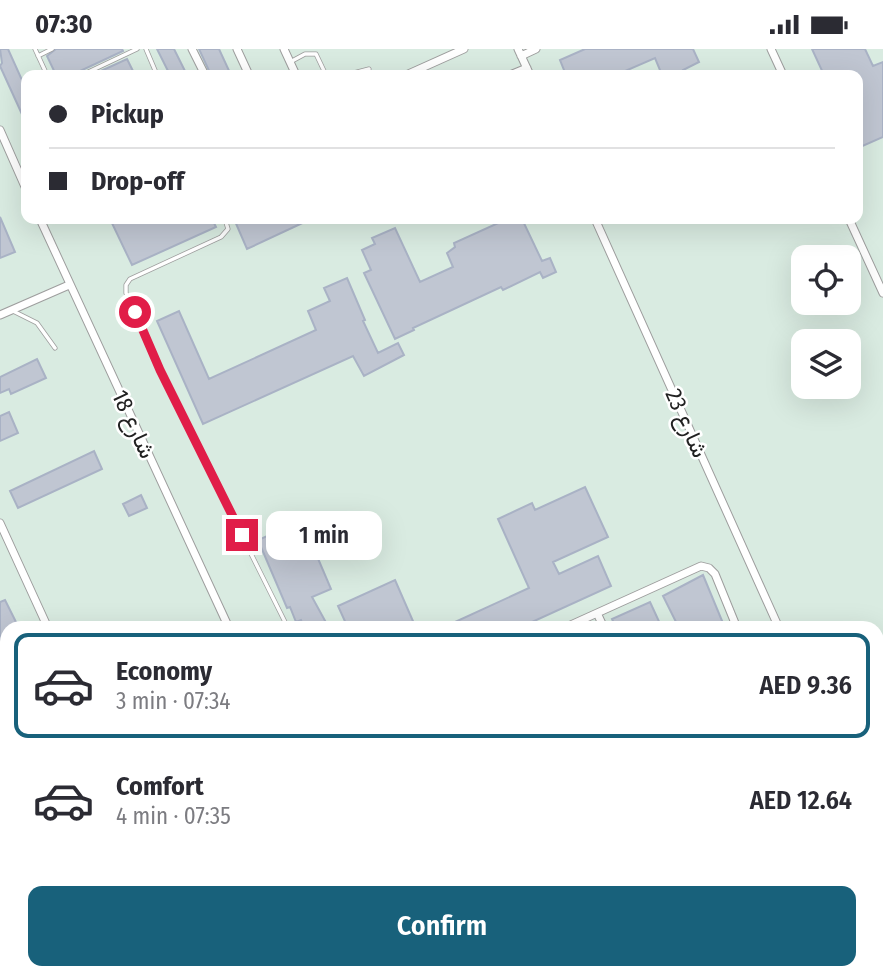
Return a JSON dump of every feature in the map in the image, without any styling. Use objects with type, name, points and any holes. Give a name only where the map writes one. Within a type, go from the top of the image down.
[{"type":"street","points":[[192,49],[202,70]]},
{"type":"street","points":[[237,49],[247,70]]},
{"type":"street","points":[[284,49],[294,70]]},
{"type":"street","points":[[417,70],[464,49]]},
{"type":"street","points":[[528,70],[520,52],[536,49]]},
{"type":"street","points":[[771,49],[781,70]]},
{"type":"street","points":[[0,130],[21,178]]},
{"type":"street","name":"شارع 18","points":[[42,224],[226,621]]},
{"type":"street","name":"شارع 23","points":[[597,224],[776,621]]},
{"type":"street","points":[[851,224],[883,293]]},
{"type":"street","points":[[0,315],[69,285]]},
{"type":"street","points":[[0,523],[45,621]]},
{"type":"street","points":[[579,621],[697,567],[705,566],[715,574],[734,621]]},
{"type":"street","points":[[597,613],[601,621]]},
{"type":"lane","points":[[34,49],[45,70]]},
{"type":"lane","points":[[38,56],[52,49]]},
{"type":"lane","points":[[93,70],[137,49]]},
{"type":"lane","points":[[146,49],[155,70]]},
{"type":"lane","points":[[290,62],[305,54],[316,54],[324,70]]},
{"type":"lane","points":[[226,224],[228,229],[221,237],[130,279],[126,285],[126,293],[160,370],[285,621]]},
{"type":"lane","points":[[11,310],[37,323],[55,348]]},
{"type":"shaded area","points":[[0,49],[883,49],[883,621],[0,621]]},
{"type":"building","points":[[0,49],[8,49],[21,78],[21,112],[0,66]]},
{"type":"building","points":[[56,49],[123,51],[82,70],[54,70],[47,56]]},
{"type":"building","points":[[157,49],[174,49],[184,70],[168,70]]},
{"type":"building","points":[[199,49],[219,49],[229,70],[209,70]]},
{"type":"building","points":[[585,49],[693,49],[699,62],[683,70],[660,70],[655,58],[627,70],[564,70],[560,60]]},
{"type":"building","points":[[812,49],[865,49],[873,66],[883,62],[883,137],[863,146],[863,70],[822,70]]},
{"type":"building","points":[[127,59],[132,70],[103,70]]},
{"type":"building","points":[[0,217],[15,252],[0,258]]},
{"type":"building","points":[[112,224],[214,224],[216,227],[132,265]]},
{"type":"building","points":[[236,224],[300,224],[247,249]]},
{"type":"building","points":[[496,224],[524,224],[542,261],[550,258],[556,272],[543,278],[540,272],[503,290],[501,287],[395,339],[364,273],[371,270],[362,250],[375,244],[372,238],[395,228],[420,282],[453,267],[447,253],[455,247],[454,243]]},
{"type":"building","points":[[347,278],[378,353],[398,343],[404,355],[364,376],[353,356],[203,424],[157,321],[179,311],[209,379],[316,330],[308,311],[330,301],[324,288]]},
{"type":"building","points":[[37,359],[46,378],[11,394],[9,389],[0,393],[0,377]]},
{"type":"building","points":[[9,412],[18,433],[0,441],[0,416]]},
{"type":"building","points":[[94,451],[102,469],[18,508],[10,491]]},
{"type":"building","points":[[585,487],[608,537],[553,562],[559,574],[598,556],[611,586],[534,621],[457,621],[529,588],[498,519],[532,503],[535,510]]},
{"type":"building","points":[[141,495],[147,508],[129,516],[123,504]]},
{"type":"building","points":[[302,521],[331,589],[312,597],[325,621],[296,621],[290,607],[287,608],[258,540]]},
{"type":"building","points":[[703,575],[722,621],[676,621],[663,596]]},
{"type":"building","points":[[395,580],[413,621],[345,621],[338,606]]},
{"type":"building","points":[[5,600],[16,621],[0,621],[0,602]]},
{"type":"building","points":[[650,602],[659,621],[613,621],[612,619]]},
{"type":"route","points":[[135,312],[160,370],[242,535]]}]
